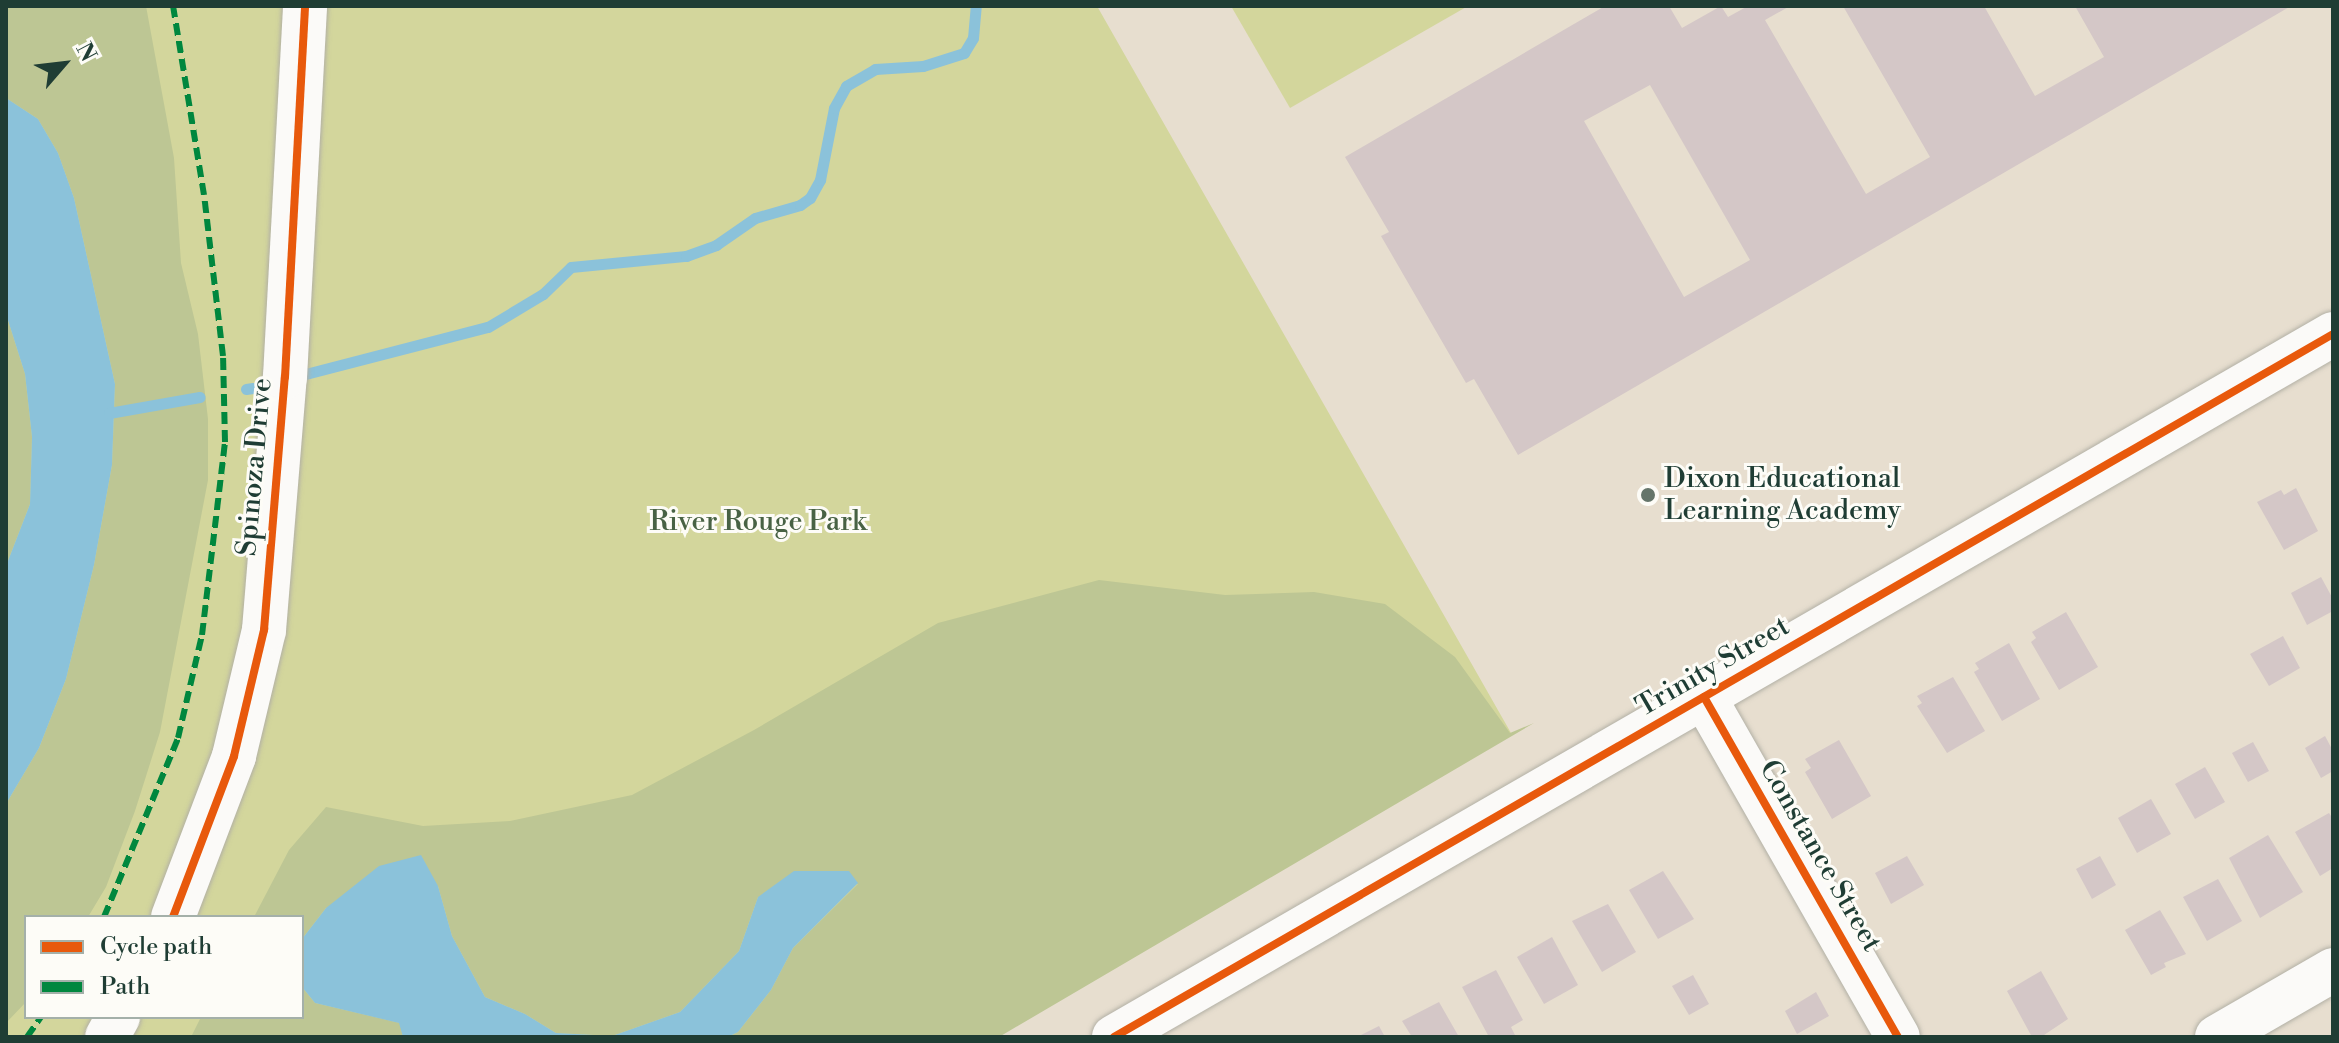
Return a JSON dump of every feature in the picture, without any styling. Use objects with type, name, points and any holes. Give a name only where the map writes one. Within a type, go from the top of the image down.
[{"type":"street","name":"Spinoza Drive","points":[[174,915],[234,756],[264,630],[285,377],[305,6]]},
{"type":"street","name":"Trinity Street","points":[[1114,1037],[2333,334]]},
{"type":"street","name":"Constance Street","points":[[1704,697],[1898,1037]]},
{"type":"street","points":[[2217,1037],[2333,970]]},
{"type":"street","points":[[107,1037],[117,1019]]},
{"type":"green space","name":"River Rouge Park","points":[[6,6],[1097,6],[1511,733],[996,1037],[6,1037]]},
{"type":"green space","points":[[6,6],[146,6],[174,158],[181,263],[198,334],[208,419],[208,480],[160,732],[135,811],[106,887],[89,915],[24,915],[24,1004],[6,1023],[6,804],[39,748],[66,679],[94,565],[112,465],[115,384],[74,198],[58,153],[38,119],[6,98]]},
{"type":"green space","points":[[1231,6],[1468,6],[1290,108]]},
{"type":"green space","points":[[6,314],[25,374],[32,437],[30,504],[6,566]]},
{"type":"green space","points":[[1099,580],[1225,595],[1314,592],[1385,604],[1455,657],[1510,733],[1534,723],[999,1037],[728,1037],[738,1032],[771,990],[793,948],[858,884],[758,897],[739,951],[680,1012],[612,1036],[556,1033],[525,1014],[485,997],[452,936],[438,886],[326,908],[304,936],[304,915],[255,915],[289,850],[326,807],[423,826],[510,821],[632,795],[754,730],[938,623]]},
{"type":"green space","points":[[304,989],[315,1003],[400,1023],[403,1037],[191,1037],[200,1019],[304,1019]]},
{"type":"water","points":[[6,98],[38,119],[58,153],[74,198],[115,384],[112,465],[94,565],[66,679],[39,748],[6,804],[6,566],[30,504],[32,437],[25,374],[6,314]]},
{"type":"water","points":[[421,855],[438,886],[452,936],[485,997],[525,1014],[556,1033],[612,1036],[680,1012],[739,951],[758,897],[794,871],[849,871],[858,883],[793,948],[771,990],[738,1032],[728,1037],[403,1037],[399,1023],[315,1003],[304,989],[304,936],[326,908],[379,866]]},
{"type":"building","points":[[1605,6],[1669,6],[1682,28],[1721,6],[1728,17],[1748,6],[1790,6],[1765,20],[1866,194],[1930,157],[1843,6],[1984,6],[2035,96],[2104,57],[2075,6],[2291,6],[1518,455],[1474,379],[1466,383],[1381,236],[1389,232],[1345,157]],"holes":[[[1650,85],[1750,260],[1684,297],[1584,121]]]},
{"type":"building","points":[[2296,488],[2318,531],[2284,550],[2257,502],[2281,490],[2284,495]]},
{"type":"building","points":[[2321,577],[2333,599],[2333,611],[2307,625],[2291,593]]},
{"type":"building","points":[[2066,612],[2098,667],[2059,690],[2031,642],[2036,638],[2032,632]]},
{"type":"building","points":[[2283,636],[2300,668],[2269,686],[2250,654]]},
{"type":"building","points":[[2009,643],[2040,699],[2002,721],[1974,672],[1979,669],[1975,663]]},
{"type":"building","points":[[1953,677],[1985,731],[1947,753],[1917,706],[1922,703],[1917,696]]},
{"type":"building","points":[[2325,736],[2333,751],[2333,771],[2321,778],[2305,748]]},
{"type":"building","points":[[1839,740],[1871,796],[1832,819],[1805,772],[1811,768],[1805,759]]},
{"type":"building","points":[[2253,742],[2269,771],[2248,782],[2232,753]]},
{"type":"building","points":[[2205,767],[2225,802],[2195,819],[2175,784]]},
{"type":"building","points":[[2151,799],[2171,834],[2137,853],[2118,818]]},
{"type":"building","points":[[2329,813],[2333,819],[2333,868],[2320,876],[2295,832]]},
{"type":"building","points":[[2268,835],[2303,892],[2260,918],[2229,858]]},
{"type":"building","points":[[1907,856],[1924,885],[1891,904],[1875,873]]},
{"type":"building","points":[[2100,856],[2116,885],[2092,899],[2076,869]]},
{"type":"building","points":[[1663,871],[1694,919],[1658,939],[1629,890]]},
{"type":"building","points":[[2218,879],[2242,921],[2207,941],[2183,897]]},
{"type":"building","points":[[1608,904],[1636,952],[1602,972],[1572,921]]},
{"type":"building","points":[[2160,910],[2186,954],[2164,963],[2166,967],[2151,975],[2125,930]]},
{"type":"building","points":[[1552,937],[1578,985],[1544,1004],[1517,957]]},
{"type":"building","points":[[1496,970],[1523,1020],[1511,1027],[1516,1037],[1489,1037],[1462,987]]},
{"type":"building","points":[[2041,971],[2068,1019],[2041,1037],[2032,1037],[2007,991]]},
{"type":"building","points":[[1693,975],[1709,1004],[1689,1015],[1672,986]]},
{"type":"building","points":[[1816,992],[1829,1016],[1797,1034],[1785,1011]]},
{"type":"building","points":[[1439,1002],[1459,1037],[1412,1037],[1402,1021]]},
{"type":"building","points":[[1379,1026],[1385,1037],[1357,1037]]},
{"type":"waterway","points":[[294,377],[488,327],[543,294],[571,267],[686,256],[716,245],[755,218],[800,205],[810,198],[820,180],[834,108],[846,86],[875,69],[923,66],[964,53],[973,38],[976,6]]},
{"type":"waterway","points":[[246,389],[253,388]]},
{"type":"waterway","points":[[109,413],[200,397]]},
{"type":"marked path","points":[[105,915],[178,738],[202,635],[225,442],[223,356],[204,195],[173,6]]},
{"type":"marked path","points":[[27,1037],[40,1019]]},
{"type":"cycle path","points":[[174,915],[234,756],[264,630],[285,377],[305,6]]},
{"type":"cycle path","points":[[1114,1037],[2333,334]]},
{"type":"cycle path","points":[[1704,697],[1898,1037]]},
{"type":"place","name":"Dixon Educational Learning Academy","points":[[1648,495]]}]
